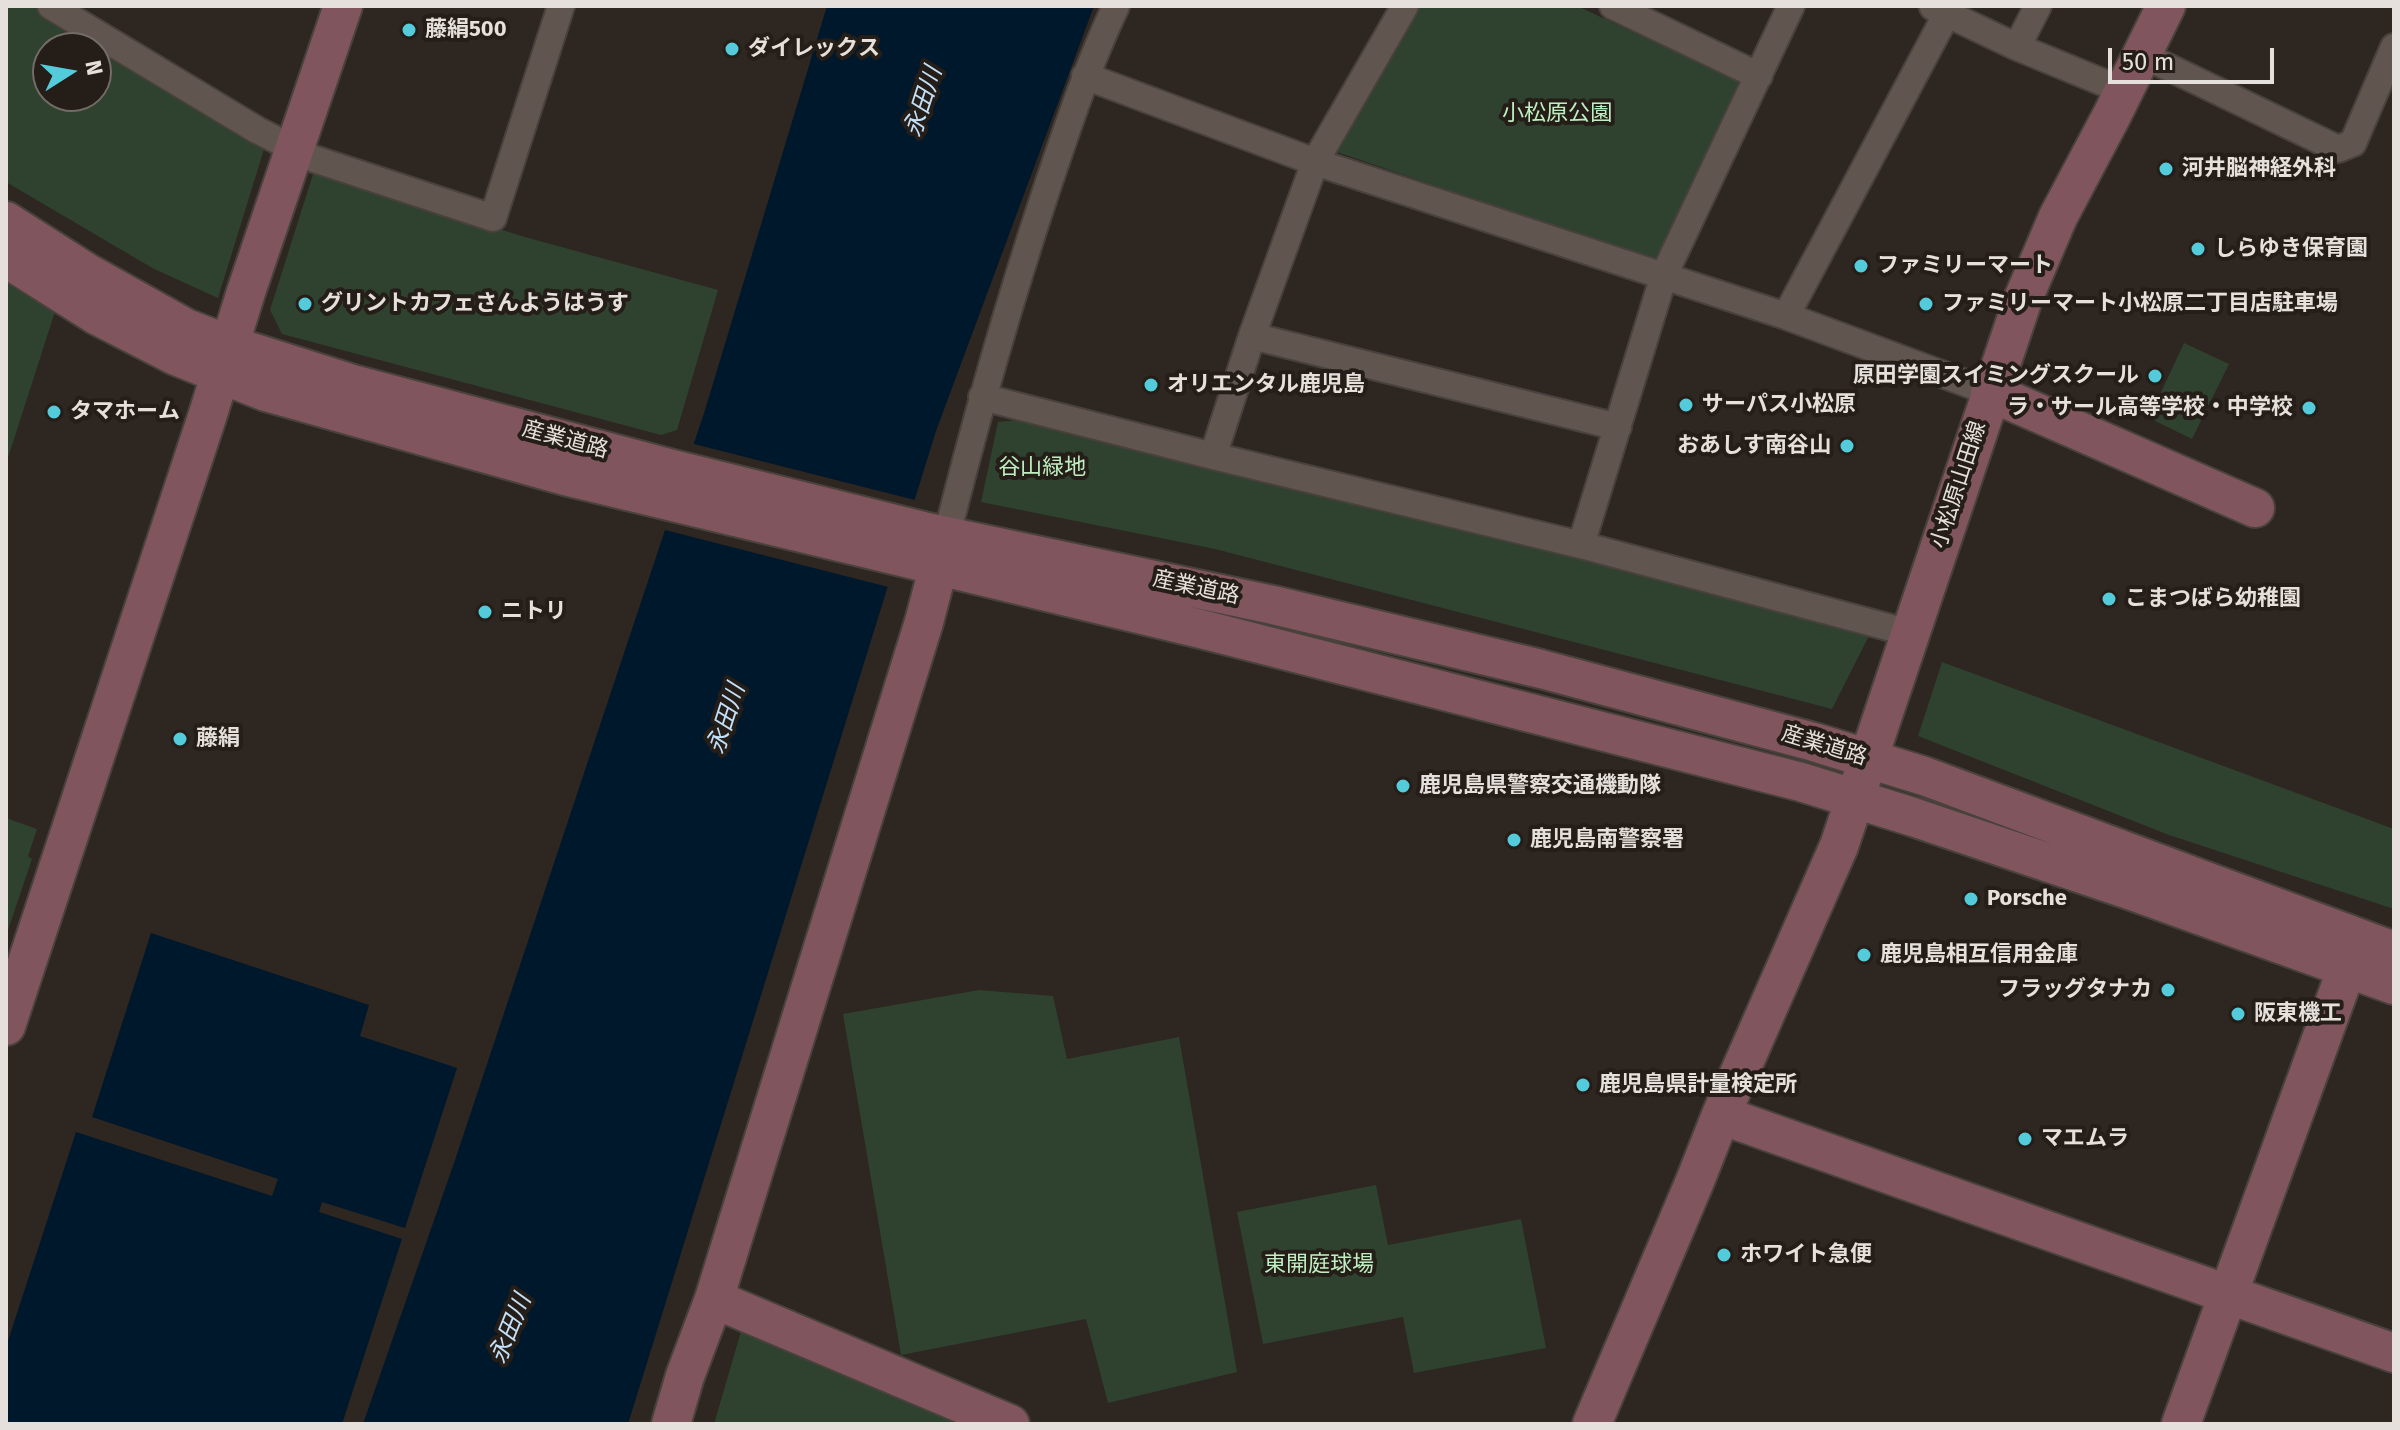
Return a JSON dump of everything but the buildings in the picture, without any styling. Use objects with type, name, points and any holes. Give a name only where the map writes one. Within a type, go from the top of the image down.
[{"type":"street","points":[[51,6],[257,130],[314,159],[493,218],[561,6]]},
{"type":"street","points":[[6,1026],[343,6]]},
{"type":"street","points":[[671,1424],[714,1299],[924,622],[930,547],[982,397],[1018,274],[1085,76],[1116,6]]},
{"type":"street","points":[[1213,456],[1252,336],[1315,162],[1405,6]]},
{"type":"street","points":[[1613,6],[1759,76]]},
{"type":"street","points":[[1581,545],[1664,275],[1791,6]]},
{"type":"street","points":[[2017,47],[2038,6]]},
{"type":"street","name":"小松原山田線","points":[[1592,1424],[1721,1115],[1839,846],[2023,299],[2058,217],[2166,6]]},
{"type":"street","points":[[1786,316],[1943,8],[2017,47],[2124,91]]},
{"type":"street","points":[[2143,55],[2338,149],[2353,143],[2394,47]]},
{"type":"street","points":[[1085,76],[1315,162],[1786,316],[1990,392],[2255,508]]},
{"type":"street","name":"産業道路","points":[[6,221],[86,272],[175,322],[266,392],[424,438],[668,484],[930,547],[1312,657],[1801,782],[2132,891],[2394,985]]},
{"type":"street","name":"産業道路","points":[[6,258],[96,315],[176,356],[226,360]]},
{"type":"street","points":[[1252,336],[1618,427]]},
{"type":"street","points":[[982,397],[1581,545],[1910,633]]},
{"type":"street","name":"産業道路","points":[[930,547],[1273,605],[1511,662],[1785,734],[1924,776],[2394,951]]},
{"type":"street","points":[[2181,1424],[2347,968]]},
{"type":"street","points":[[1721,1115],[2394,1353]]},
{"type":"street","points":[[714,1299],[1010,1424]]},
{"type":"green space","points":[[6,6],[33,6],[76,32],[32,32],[32,112],[112,112],[112,54],[265,146],[218,298],[154,269],[6,182]]},
{"type":"green space","name":"小松原公園","points":[[1419,6],[1577,6],[1741,82],[1663,264],[1337,152]]},
{"type":"green space","points":[[314,171],[525,237],[718,290],[677,430],[661,435],[282,334],[270,310]]},
{"type":"green space","points":[[6,260],[61,293],[6,464]]},
{"type":"green space","points":[[2184,343],[2229,364],[2192,439],[2149,418]]},
{"type":"green space","name":"谷山緑地","points":[[1027,419],[1871,632],[1832,709],[1215,549],[981,502],[998,422]]},
{"type":"green space","points":[[1942,662],[2394,829],[2394,909],[2169,835],[1918,736]]},
{"type":"green space","points":[[6,818],[37,829],[28,856],[32,859],[6,936]]},
{"type":"green space","points":[[979,990],[1053,996],[1067,1059],[1179,1037],[1237,1372],[1108,1403],[1086,1319],[901,1355],[843,1014]]},
{"type":"green space","name":"東開庭球場","points":[[1376,1185],[1388,1245],[1521,1219],[1546,1348],[1414,1373],[1403,1317],[1263,1344],[1237,1212]]},
{"type":"green space","points":[[742,1328],[977,1424],[714,1424]]},
{"type":"water","name":"永田川","points":[[827,6],[1094,6],[936,431],[628,1424],[363,1424],[454,1163],[705,410]]},
{"type":"water","points":[[151,933],[369,1005],[360,1036],[457,1068],[405,1228],[322,1202],[319,1212],[402,1239],[342,1424],[6,1424],[6,1347],[76,1132],[272,1196],[278,1179],[92,1117]]},
{"type":"pier","points":[[690,443],[919,501],[892,588],[661,529]]},
{"type":"place","name":"藤絹500","points":[[409,30]]},
{"type":"place","name":"ダイレックス","points":[[732,49]]},
{"type":"place","name":"河井脳神経外科","points":[[2166,169]]},
{"type":"place","name":"しらゆき保育園","points":[[2198,249]]},
{"type":"place","name":"ファミリーマート","points":[[1861,266]]},
{"type":"place","name":"グリントカフェさんようはうす","points":[[305,304]]},
{"type":"place","name":"ファミリーマート小松原二丁目店駐車場","points":[[1926,304]]},
{"type":"place","name":"原田学園スイミングスクール","points":[[2155,376]]},
{"type":"place","name":"オリエンタル鹿児島","points":[[1151,385]]},
{"type":"place","name":"サーパス小松原","points":[[1686,405]]},
{"type":"place","name":"ラ・サール高等学校・中学校","points":[[2309,408]]},
{"type":"place","name":"タマホーム","points":[[54,412]]},
{"type":"place","name":"おあしす南谷山","points":[[1847,446]]},
{"type":"place","name":"こまつばら幼稚園","points":[[2109,599]]},
{"type":"place","name":"ニトリ","points":[[485,612]]},
{"type":"place","name":"藤絹","points":[[180,739]]},
{"type":"place","name":"鹿児島県警察交通機動隊","points":[[1403,786]]},
{"type":"place","name":"鹿児島南警察署","points":[[1514,840]]},
{"type":"place","name":"Porsche","points":[[1971,899]]},
{"type":"place","name":"鹿児島相互信用金庫","points":[[1864,955]]},
{"type":"place","name":"フラッグタナカ","points":[[2168,990]]},
{"type":"place","name":"阪東機工","points":[[2238,1014]]},
{"type":"place","name":"鹿児島県計量検定所","points":[[1583,1085]]},
{"type":"place","name":"マエムラ","points":[[2025,1139]]},
{"type":"place","name":"ホワイト急便","points":[[1724,1255]]}]
